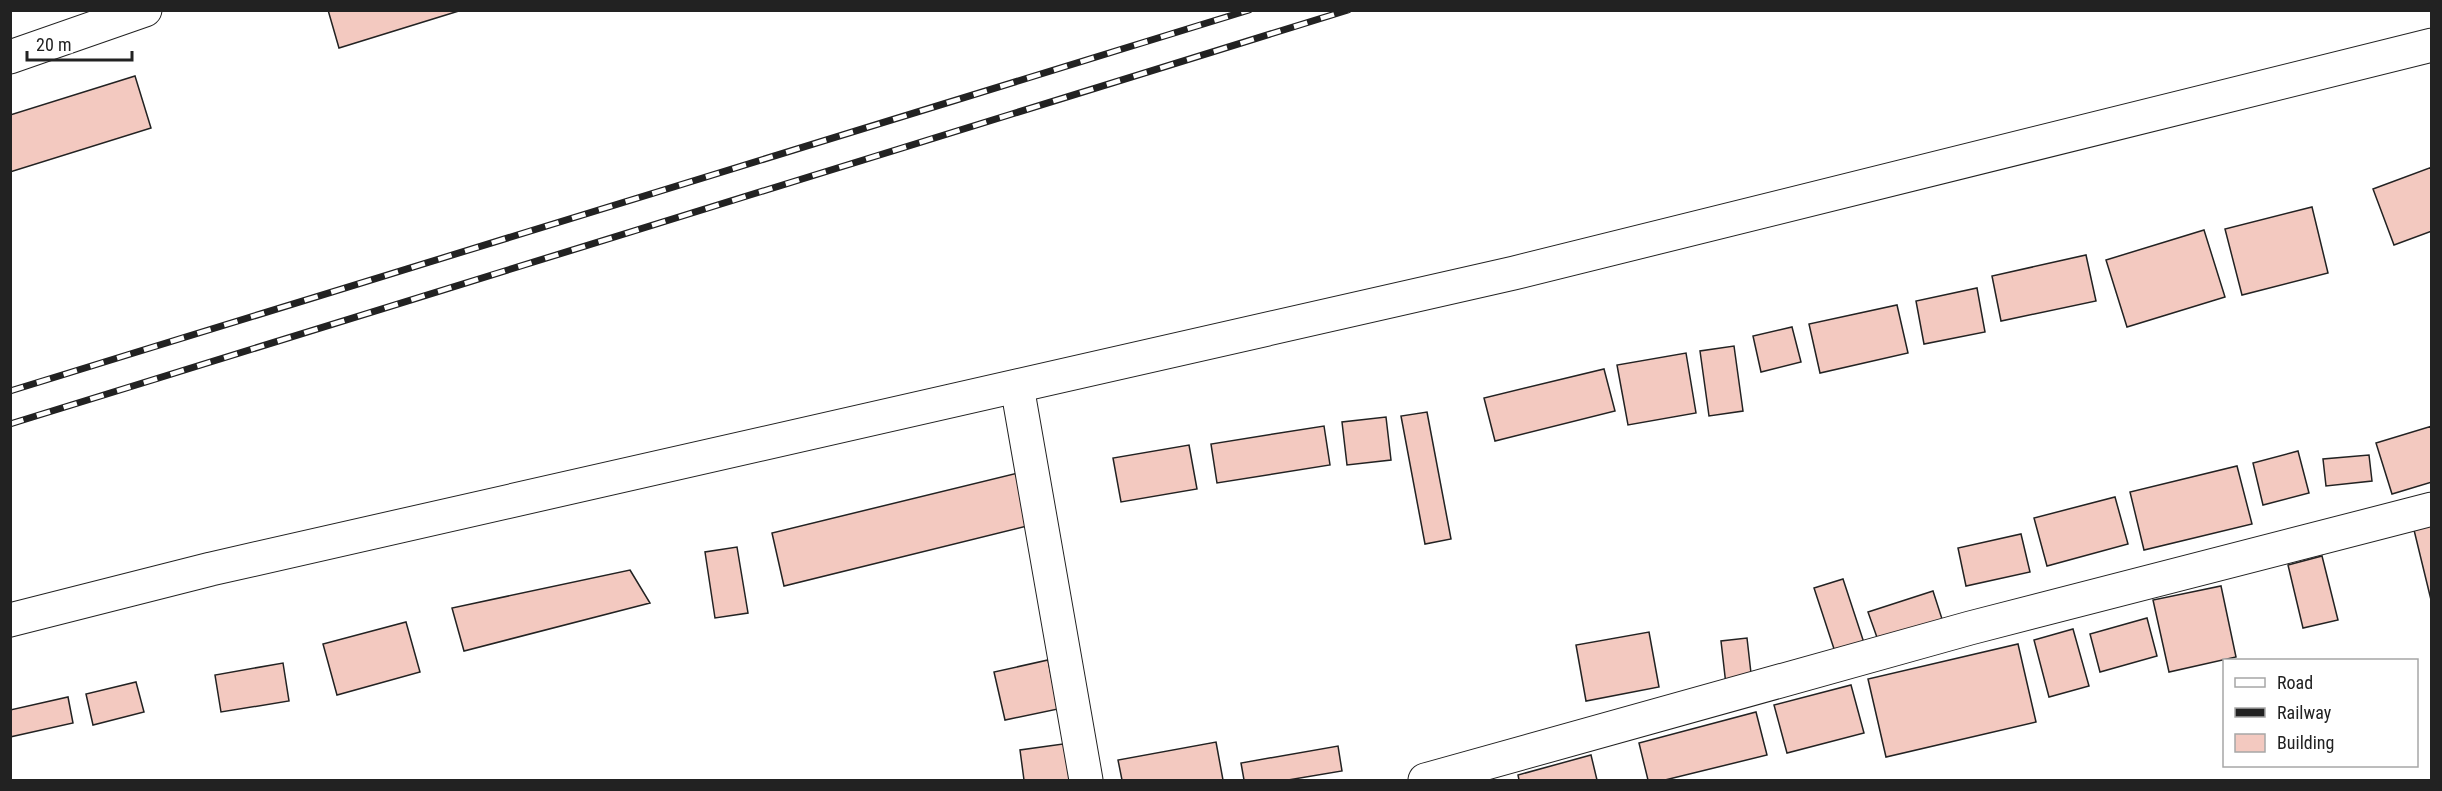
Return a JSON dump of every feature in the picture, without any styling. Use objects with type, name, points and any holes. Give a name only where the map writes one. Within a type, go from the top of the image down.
[{"type":"street","points":[[10,57],[145,10]]},
{"type":"street","points":[[10,620],[211,569],[1514,273],[2432,45]]},
{"type":"street","points":[[1017,386],[1086,780]]},
{"type":"street","points":[[1425,780],[1970,628],[2432,509]]},
{"type":"building","points":[[328,10],[462,10],[339,48]]},
{"type":"building","points":[[135,76],[151,128],[10,172],[10,115]]},
{"type":"building","points":[[2432,167],[2432,231],[2394,245],[2373,189]]},
{"type":"building","points":[[2312,207],[2328,273],[2242,295],[2225,229]]},
{"type":"building","points":[[2204,230],[2225,297],[2127,327],[2106,260]]},
{"type":"building","points":[[2086,255],[2096,301],[2001,321],[1992,276]]},
{"type":"building","points":[[1977,288],[1985,332],[1924,344],[1916,301]]},
{"type":"building","points":[[1897,305],[1908,353],[1820,373],[1809,324]]},
{"type":"building","points":[[1792,327],[1801,362],[1761,372],[1753,336]]},
{"type":"building","points":[[1734,346],[1743,411],[1709,416],[1700,351]]},
{"type":"building","points":[[1686,353],[1696,413],[1628,425],[1617,365]]},
{"type":"building","points":[[1604,369],[1615,411],[1495,441],[1484,398]]},
{"type":"building","points":[[1427,412],[1451,539],[1425,544],[1401,416]]},
{"type":"building","points":[[1386,417],[1391,460],[1347,465],[1342,422]]},
{"type":"building","points":[[1324,426],[1330,465],[1217,483],[1211,444]]},
{"type":"building","points":[[2432,426],[2432,482],[2392,494],[2376,443]]},
{"type":"building","points":[[1189,445],[1197,489],[1121,502],[1113,458]]},
{"type":"building","points":[[2298,451],[2309,493],[2263,505],[2253,463]]},
{"type":"building","points":[[2369,455],[2372,481],[2326,486],[2323,459]]},
{"type":"building","points":[[2237,466],[2252,524],[2144,550],[2130,492]]},
{"type":"building","points":[[1022,472],[1035,524],[784,586],[772,533]]},
{"type":"building","points":[[2115,497],[2128,544],[2047,566],[2034,518]]},
{"type":"building","points":[[2432,525],[2432,604],[2414,530]]},
{"type":"building","points":[[2021,534],[2030,572],[1966,586],[1958,548]]},
{"type":"building","points":[[737,547],[748,613],[715,618],[705,552]]},
{"type":"building","points":[[2322,556],[2338,620],[2303,628],[2288,565]]},
{"type":"building","points":[[630,570],[650,603],[464,651],[452,608]]},
{"type":"building","points":[[1843,579],[1867,652],[1838,661],[1814,588]]},
{"type":"building","points":[[2221,586],[2236,657],[2169,672],[2153,600]]},
{"type":"building","points":[[1933,591],[1943,622],[1879,643],[1868,612]]},
{"type":"building","points":[[2147,618],[2157,656],[2100,672],[2090,634]]},
{"type":"building","points":[[406,622],[420,672],[337,695],[323,644]]},
{"type":"building","points":[[2073,629],[2089,686],[2049,697],[2034,640]]},
{"type":"building","points":[[1649,632],[1659,687],[1586,701],[1576,645]]},
{"type":"building","points":[[1747,638],[1752,682],[1726,685],[1721,641]]},
{"type":"building","points":[[2018,644],[2036,722],[1886,757],[1868,679]]},
{"type":"building","points":[[1048,660],[1058,709],[1005,720],[994,672]]},
{"type":"building","points":[[283,663],[289,701],[221,712],[215,675]]},
{"type":"building","points":[[136,682],[144,712],[93,725],[86,694]]},
{"type":"building","points":[[1851,685],[1864,733],[1787,753],[1774,705]]},
{"type":"building","points":[[68,697],[73,723],[10,737],[10,710]]},
{"type":"building","points":[[1756,712],[1767,755],[1665,780],[1648,780],[1639,743]]},
{"type":"building","points":[[1216,742],[1223,780],[1122,780],[1118,760]]},
{"type":"building","points":[[1070,743],[1076,780],[1024,780],[1020,750]]},
{"type":"building","points":[[1338,746],[1342,771],[1288,780],[1244,780],[1241,763]]},
{"type":"building","points":[[1591,755],[1597,780],[1519,780],[1518,775]]},
{"type":"railway","points":[[10,391],[1249,10]]},
{"type":"railway","points":[[10,424],[1348,10]]}]
